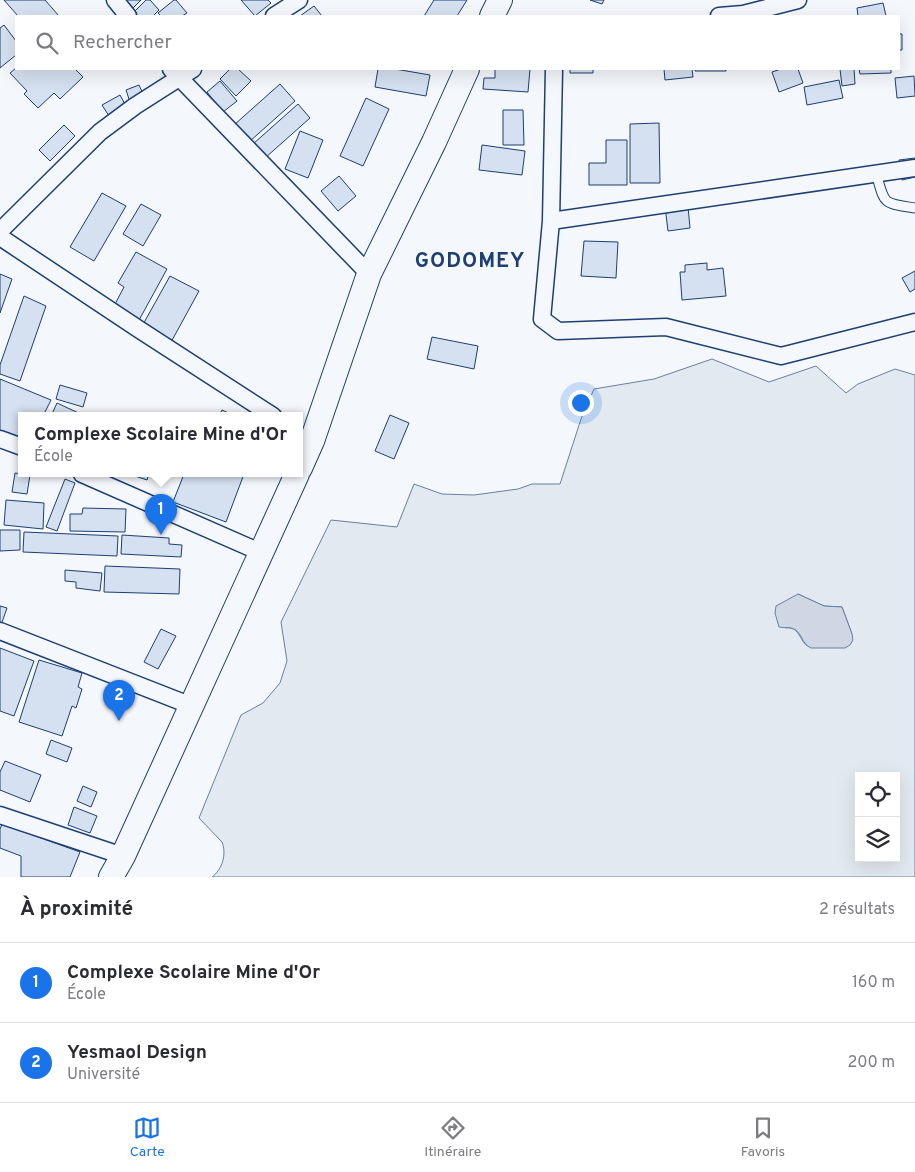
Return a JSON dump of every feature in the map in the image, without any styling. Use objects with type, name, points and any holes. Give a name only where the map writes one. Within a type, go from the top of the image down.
[{"type":"main road","points":[[492,15],[500,0]]},
{"type":"main road","points":[[303,452],[306,437],[369,274],[434,142],[467,70]]},
{"type":"main road","points":[[111,877],[192,706],[260,552],[296,477]]},
{"type":"street","points":[[115,0],[127,15]]},
{"type":"street","points":[[276,15],[299,0]]},
{"type":"street","points":[[731,15],[743,14],[798,0]]},
{"type":"street","points":[[0,231],[100,132],[175,74],[189,70]]},
{"type":"street","points":[[554,70],[550,221],[542,319],[558,331],[666,327],[781,356],[915,322]]},
{"type":"street","points":[[175,74],[369,274]]},
{"type":"street","points":[[550,221],[915,168]]},
{"type":"street","points":[[0,237],[267,412]]},
{"type":"street","points":[[0,439],[18,446]]},
{"type":"street","points":[[89,477],[260,552]]},
{"type":"street","points":[[0,631],[192,706]]},
{"type":"street","points":[[0,816],[122,856]]},
{"type":"lane","points":[[876,173],[883,199],[888,204],[915,208]]},
{"type":"shaded area","points":[[712,359],[769,382],[816,366],[846,393],[858,384],[895,369],[915,375],[915,877],[212,877],[216,874],[223,861],[222,842],[199,818],[241,715],[263,703],[280,683],[287,661],[281,622],[331,520],[397,527],[414,484],[442,494],[474,495],[518,489],[532,484],[560,484],[581,419],[594,389],[654,379]],"holes":[[[798,594],[824,606],[842,607],[852,634],[807,646],[796,631],[785,628]]]},
{"type":"shaded area","points":[[798,594],[824,606],[842,607],[852,634],[853,640],[850,645],[845,648],[811,648],[795,629],[779,627],[775,613],[776,606]]},
{"type":"building","points":[[4,0],[45,0],[58,15],[17,15]]},
{"type":"building","points":[[126,0],[141,0],[133,8]]},
{"type":"building","points":[[146,0],[150,0],[159,10],[154,15],[136,15],[135,11]]},
{"type":"building","points":[[176,0],[187,13],[184,15],[160,15],[158,13]]},
{"type":"building","points":[[241,0],[268,0],[271,3],[256,15]]},
{"type":"building","points":[[434,0],[467,0],[458,15],[425,15]]},
{"type":"building","points":[[590,0],[604,0],[602,4]]},
{"type":"building","points":[[883,3],[886,15],[858,15],[857,8]]},
{"type":"building","points":[[314,6],[321,15],[301,15]]},
{"type":"building","points":[[4,25],[15,40],[15,56],[0,68],[0,28]]},
{"type":"building","points":[[900,34],[902,34],[902,50],[900,50]]},
{"type":"building","points":[[15,69],[76,70],[83,77],[60,99],[54,93],[38,108],[24,94],[27,91],[10,73]]},
{"type":"building","points":[[229,70],[239,70],[251,81],[236,96],[220,79]]},
{"type":"building","points":[[378,70],[401,70],[430,75],[426,96],[375,87]]},
{"type":"building","points":[[495,70],[530,70],[528,92],[483,89],[484,78],[495,78]]},
{"type":"building","points":[[570,70],[593,70],[593,73],[570,73]]},
{"type":"building","points":[[664,70],[692,70],[693,77],[665,80]]},
{"type":"building","points":[[695,70],[726,70],[726,71]]},
{"type":"building","points":[[778,70],[798,70],[803,83],[779,92],[772,72]]},
{"type":"building","points":[[840,70],[854,70],[855,84],[842,86]]},
{"type":"building","points":[[859,70],[891,70],[891,73],[860,74]]},
{"type":"building","points":[[914,76],[915,96],[897,98],[895,78]]},
{"type":"building","points":[[839,80],[843,98],[807,105],[804,87]]},
{"type":"building","points":[[220,81],[237,101],[223,112],[207,92]]},
{"type":"building","points":[[280,84],[295,101],[249,142],[234,125]]},
{"type":"building","points":[[139,85],[144,96],[130,102],[126,90]]},
{"type":"building","points":[[120,95],[126,106],[109,116],[102,105]]},
{"type":"building","points":[[366,98],[389,109],[363,166],[340,156]]},
{"type":"building","points":[[298,104],[310,118],[265,158],[253,144]]},
{"type":"building","points":[[503,110],[523,110],[524,145],[503,145]]},
{"type":"building","points":[[659,123],[660,183],[630,183],[630,124]]},
{"type":"building","points":[[64,125],[75,136],[50,161],[39,150]]},
{"type":"building","points":[[300,131],[323,140],[308,178],[285,169]]},
{"type":"building","points":[[606,140],[627,140],[627,185],[589,185],[589,163],[606,163]]},
{"type":"building","points":[[482,145],[525,151],[522,175],[479,170]]},
{"type":"building","points":[[915,158],[915,177],[902,180],[899,160]]},
{"type":"building","points":[[339,176],[356,196],[338,211],[321,191]]},
{"type":"building","points":[[102,193],[126,206],[94,261],[70,247]]},
{"type":"building","points":[[687,196],[690,228],[668,231],[664,198]]},
{"type":"building","points":[[141,204],[161,215],[143,246],[123,234]]},
{"type":"building","points":[[584,241],[618,242],[616,278],[581,276]]},
{"type":"building","points":[[136,252],[167,269],[138,322],[113,308],[124,287],[118,283]]},
{"type":"building","points":[[707,263],[707,270],[723,268],[726,296],[682,300],[680,272],[685,272],[685,265]]},
{"type":"building","points":[[915,271],[915,289],[910,292],[902,278]]},
{"type":"building","points":[[0,274],[12,279],[0,313]]},
{"type":"building","points":[[170,276],[199,291],[170,344],[141,328]]},
{"type":"building","points":[[24,296],[46,306],[20,381],[0,374],[0,365]]},
{"type":"building","points":[[432,337],[478,346],[474,369],[427,359]]},
{"type":"building","points":[[0,379],[51,400],[45,412],[18,412],[18,438],[0,431]]},
{"type":"building","points":[[60,385],[87,393],[83,407],[56,399]]},
{"type":"building","points":[[57,403],[76,412],[53,412]]},
{"type":"building","points":[[390,415],[409,423],[394,459],[375,451]]},
{"type":"building","points":[[15,473],[18,473],[18,477],[30,477],[27,494],[12,492]]},
{"type":"building","points":[[183,477],[243,477],[226,522],[173,502]]},
{"type":"building","points":[[65,479],[75,483],[57,531],[46,527]]},
{"type":"building","points":[[6,500],[44,503],[43,529],[4,525]]},
{"type":"building","points":[[83,508],[126,509],[125,532],[70,531],[70,514],[82,514]]},
{"type":"building","points":[[0,530],[20,530],[20,550],[0,551]]},
{"type":"building","points":[[24,532],[118,536],[117,556],[23,552]]},
{"type":"building","points":[[122,535],[169,538],[169,544],[182,545],[181,557],[121,554]]},
{"type":"building","points":[[105,566],[180,569],[179,594],[104,592]]},
{"type":"building","points":[[65,570],[102,573],[100,591],[76,588],[76,582],[65,581]]},
{"type":"building","points":[[0,606],[7,608],[0,628]]},
{"type":"building","points":[[161,629],[176,636],[158,669],[144,662]]},
{"type":"building","points":[[0,648],[34,661],[14,716],[0,711]]},
{"type":"building","points":[[39,660],[82,673],[78,687],[82,689],[76,708],[72,706],[62,736],[19,722]]},
{"type":"building","points":[[51,740],[72,748],[67,762],[46,754]]},
{"type":"building","points":[[5,761],[41,775],[30,802],[0,790],[0,772]]},
{"type":"building","points":[[83,786],[97,792],[91,807],[77,801]]},
{"type":"building","points":[[74,807],[97,816],[90,833],[68,825]]},
{"type":"building","points":[[2,824],[80,852],[70,877],[21,877],[21,856],[0,848],[0,829]]},
{"type":"place","name":"Complexe Scolaire Mine d'Or","points":[[161,535]]},
{"type":"place","name":"Yesmaol Design","points":[[119,721]]},
{"type":"district","name":"GODOMEY","points":[[470,260]]}]
